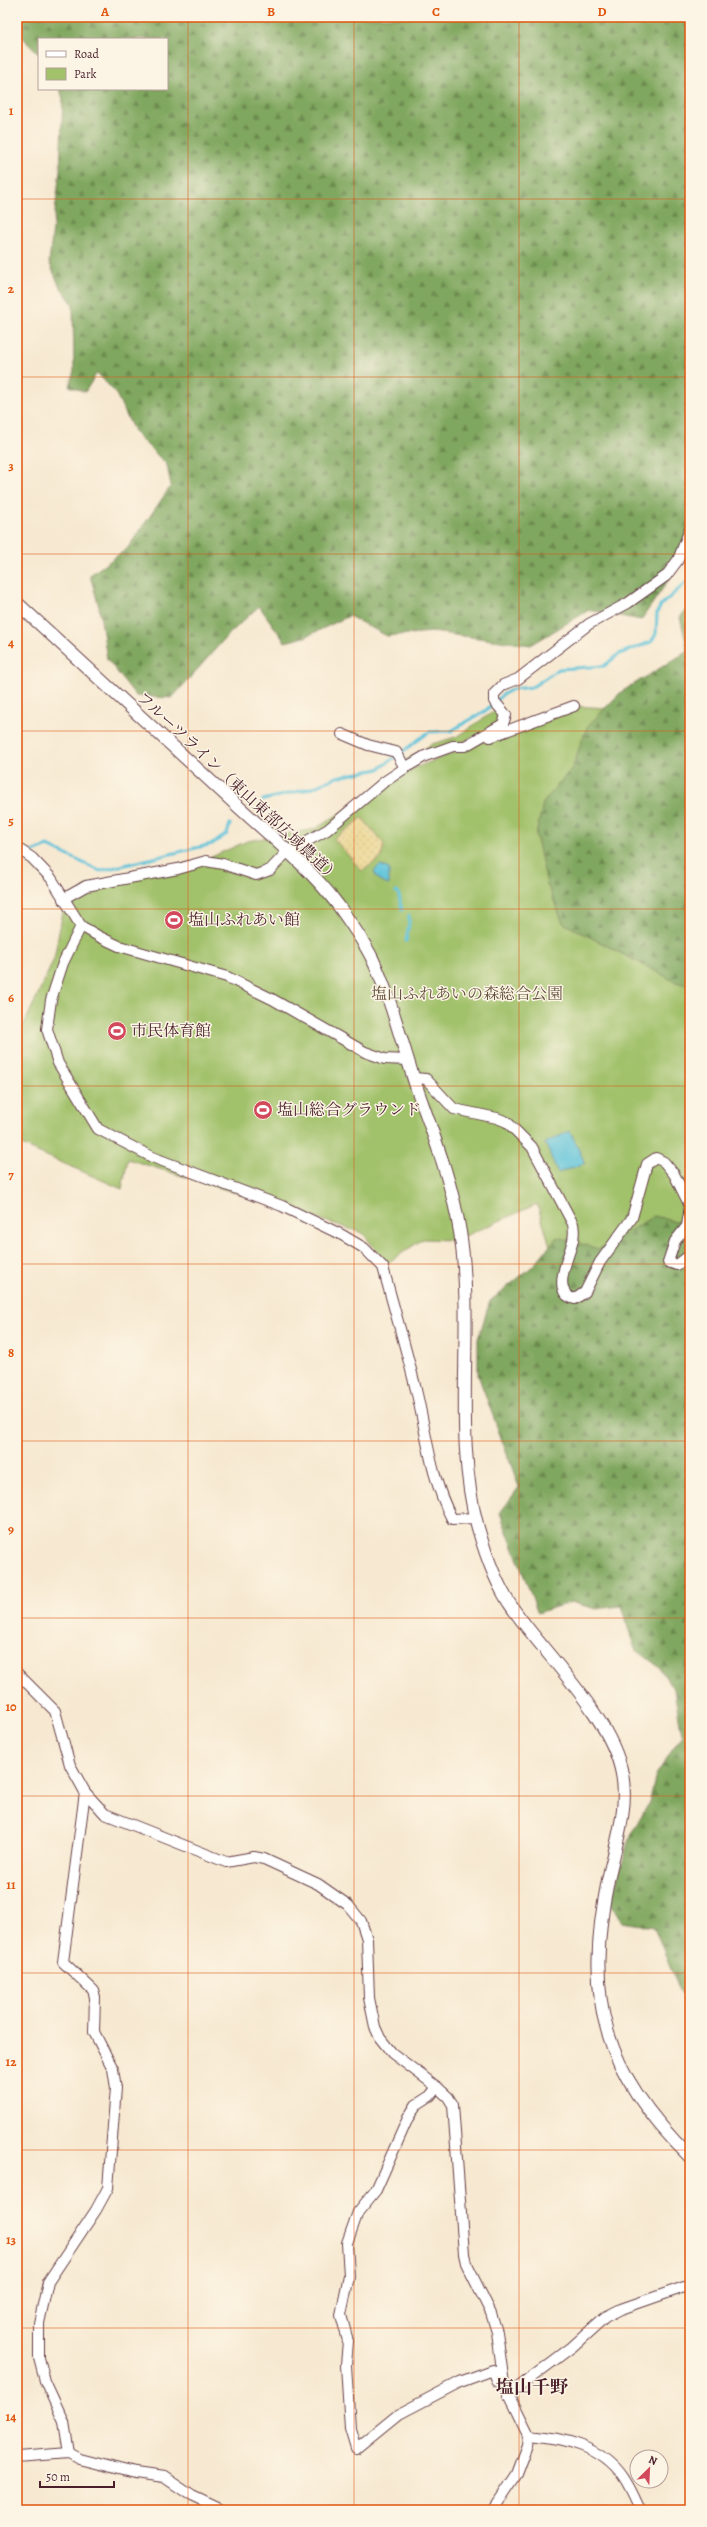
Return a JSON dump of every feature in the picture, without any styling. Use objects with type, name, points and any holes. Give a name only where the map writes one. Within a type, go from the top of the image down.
[{"type":"street","points":[[465,746],[503,724],[506,715],[497,705],[494,694],[503,685],[518,679],[589,624],[628,603],[666,576],[678,560],[690,529]]},
{"type":"street","name":"フルーツライン（東山東部広域農道）","points":[[17,603],[287,852],[334,900],[363,943],[378,974],[448,1180],[460,1232],[464,1289],[467,1460],[475,1518],[483,1546],[511,1606],[606,1729],[618,1754],[624,1778],[624,1796],[599,1930],[598,1982],[604,2023],[628,2081],[661,2128],[690,2157]]},
{"type":"street","points":[[63,899],[86,886],[172,871],[206,861],[223,864],[256,875],[270,870],[287,852],[328,830],[404,765],[453,746],[465,746],[574,706]]},
{"type":"street","points":[[342,734],[368,745],[396,752],[404,765]]},
{"type":"street","points":[[17,848],[32,858],[51,878],[81,926],[119,946],[227,977],[365,1052],[385,1059],[407,1060]]},
{"type":"street","points":[[81,926],[63,963],[51,1000],[47,1029],[58,1063],[98,1129],[152,1157],[282,1206],[342,1235],[375,1256],[383,1267],[417,1394],[433,1474],[440,1497],[452,1519],[475,1518]]},
{"type":"street","points":[[414,1078],[426,1079],[454,1109],[497,1118],[507,1122],[532,1147],[574,1224],[574,1238],[561,1281],[565,1293],[571,1298],[575,1299],[585,1292],[600,1262],[632,1218],[647,1164],[656,1158],[664,1162],[674,1174],[690,1206],[687,1226],[676,1241],[668,1262],[677,1265],[690,1255]]},
{"type":"street","points":[[17,1673],[55,1711],[70,1765],[84,1792],[98,1808],[115,1819],[174,1839],[226,1862],[254,1857],[264,1859],[318,1884],[348,1905],[361,1921],[367,1939],[369,1998],[375,2027],[380,2038],[392,2053],[448,2097],[455,2111],[464,2254],[466,2263],[491,2313],[497,2332],[504,2384],[508,2395],[529,2435],[528,2445],[517,2474],[493,2510]]},
{"type":"street","points":[[69,2454],[64,2422],[45,2381],[39,2358],[39,2323],[48,2282],[108,2188],[116,2088],[113,2069],[94,2032],[95,1997],[93,1990],[63,1962],[84,1792]]},
{"type":"street","points":[[437,2087],[430,2096],[416,2105],[408,2118],[376,2190],[358,2212],[347,2243],[349,2276],[341,2315],[348,2341],[346,2365],[350,2429],[356,2449],[399,2414],[460,2382],[493,2370],[497,2380],[504,2384]]},
{"type":"street","points":[[508,2395],[572,2347],[605,2317],[621,2308],[690,2285]]},
{"type":"street","points":[[529,2435],[558,2438],[588,2448],[614,2466],[624,2477],[640,2510]]},
{"type":"street","points":[[17,2457],[69,2454],[80,2459],[135,2473],[164,2477],[192,2496],[222,2510]]},
{"type":"green space","points":[[19,17],[690,17],[690,535],[687,553],[641,620],[589,610],[531,645],[432,632],[387,636],[349,616],[305,637],[285,642],[259,606],[227,636],[172,698],[136,696],[107,659],[99,607],[90,575],[127,549],[171,486],[167,465],[135,433],[115,392],[97,373],[85,392],[69,386],[74,371],[73,304],[59,285],[49,262],[60,170],[63,99],[60,90],[168,90],[168,38],[38,38],[38,53],[21,34]]},
{"type":"green space","points":[[690,606],[690,986],[676,982],[563,923],[547,884],[536,835],[543,803],[572,768],[587,727],[621,692],[688,651],[680,617]]},
{"type":"green space","name":"塩山ふれあいの森総合公園","points":[[574,706],[690,713],[690,1248],[561,1281],[537,1204],[453,1240],[423,1239],[386,1264],[363,1233],[128,1159],[122,1189],[17,1143],[17,1033],[23,1027],[54,959],[63,911],[86,886],[207,859],[247,841],[315,829],[412,769]]},
{"type":"green space","points":[[499,708],[503,724],[453,746],[403,762],[432,744],[456,737]]},
{"type":"green space","points":[[654,1216],[673,1221],[690,1219],[690,2002],[681,1993],[654,1927],[622,1922],[610,1902],[631,1835],[649,1803],[656,1775],[682,1735],[674,1690],[659,1667],[635,1649],[621,1606],[596,1609],[571,1602],[538,1613],[500,1513],[519,1487],[478,1375],[478,1339],[490,1301],[533,1266],[557,1237],[599,1249]]},
{"type":"sand","points":[[362,818],[384,844],[381,858],[362,871],[334,839]]},
{"type":"water","points":[[380,865],[389,869],[389,885],[380,881],[376,877],[374,871]]},
{"type":"water","points":[[570,1131],[585,1163],[558,1173],[545,1143]]},
{"type":"waterway","points":[[263,800],[312,788],[337,777],[379,769],[429,732],[451,731],[485,711],[502,695],[513,689],[532,687],[559,669],[604,666],[619,654],[651,642],[656,634],[657,613],[661,605],[690,579]]},
{"type":"waterway","points":[[30,853],[48,846],[100,871],[212,844],[227,834],[230,824]]},
{"type":"waterway","points":[[396,892],[398,892],[402,910]]},
{"type":"waterway","points":[[406,941],[409,915]]},
{"type":"place","name":"塩山ふれあい館","points":[[174,920]]},
{"type":"place","name":"市民体育館","points":[[117,1031]]},
{"type":"place","name":"塩山総合グラウンド","points":[[263,1110]]},
{"type":"district","name":"塩山千野","points":[[532,2387]]}]
